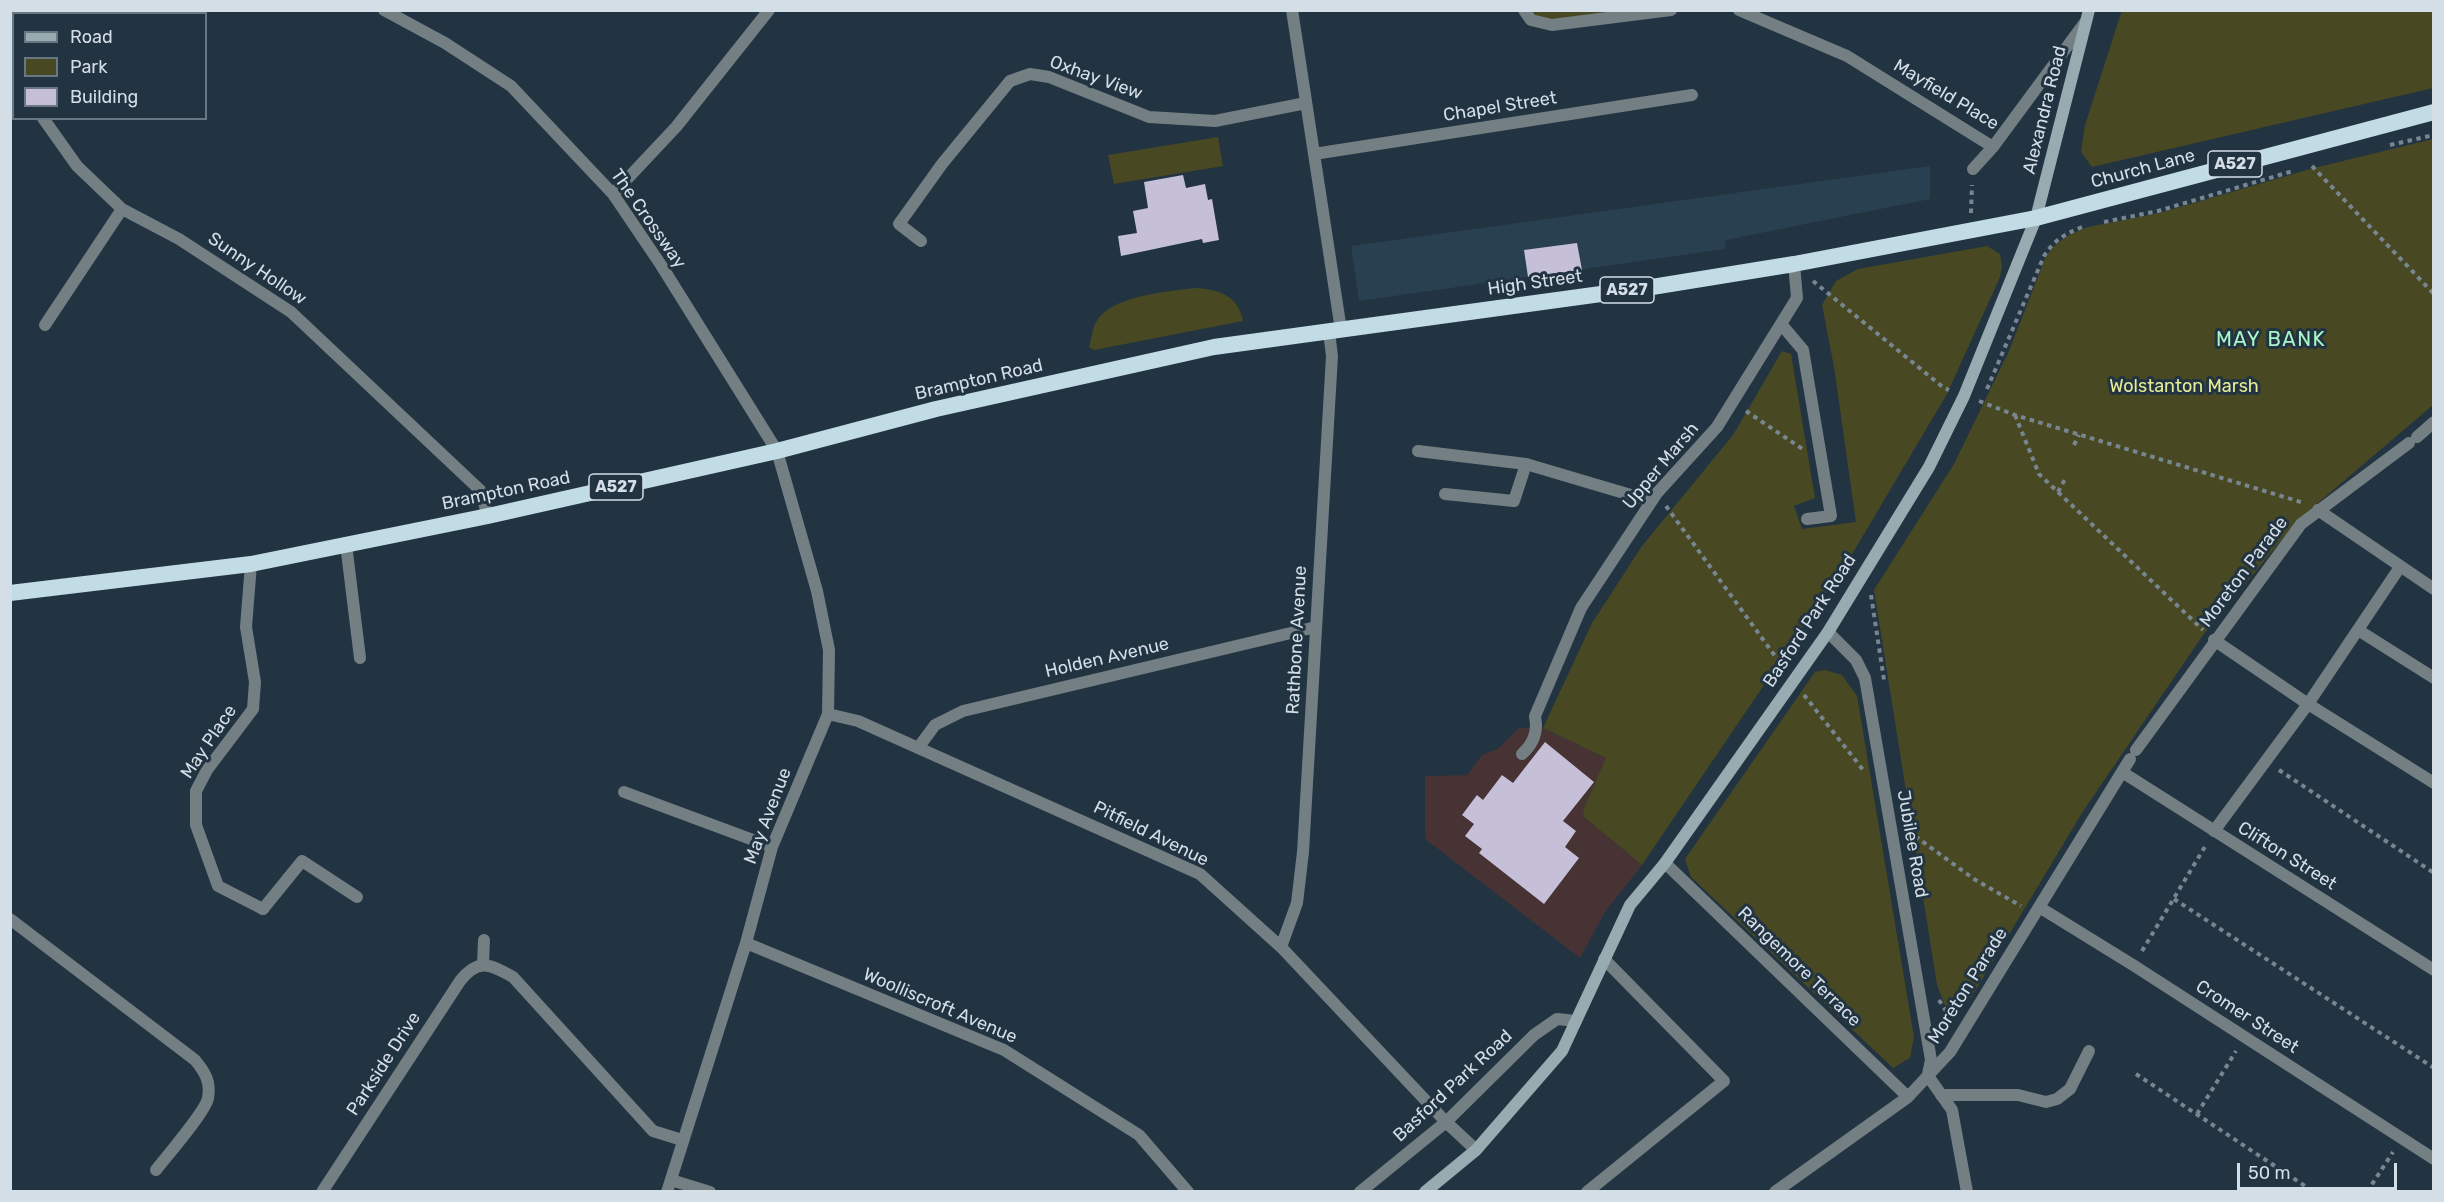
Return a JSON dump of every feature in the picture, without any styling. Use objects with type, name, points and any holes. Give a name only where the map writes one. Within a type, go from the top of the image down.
[{"type":"highway","name":"Church Lane","points":[[2036,218],[2433,112]]},
{"type":"highway","name":"High Street","points":[[1214,347],[1652,287],[1794,264],[2036,218]]},
{"type":"highway","name":"Brampton Road","points":[[10,593],[251,564],[488,516],[777,451],[936,408],[1214,347]]},
{"type":"main road","name":"Alexandra Road","points":[[2036,218],[2088,15]]},
{"type":"main road","name":"Basford Park Road","points":[[1425,1191],[1476,1150],[1562,1051],[1630,905],[1665,863],[1828,632],[1929,468],[1964,396],[2036,218]]},
{"type":"street","name":"The Crossway","points":[[384,10],[445,43],[511,86],[613,194],[661,265],[777,451]]},
{"type":"street","points":[[613,194],[676,127],[769,10]]},
{"type":"street","name":"Rathbone Avenue","points":[[1281,947],[1299,893],[1335,331],[1313,148],[1292,10]]},
{"type":"street","points":[[1524,10],[1531,20],[1552,26],[1671,10]]},
{"type":"street","name":"Mayfield Place","points":[[1739,10],[1847,56],[1993,147],[2088,15]]},
{"type":"street","name":"Oxhay View","points":[[921,241],[899,224],[942,164],[1010,81],[1030,74],[1049,77],[1149,117],[1215,121],[1306,104]]},
{"type":"street","name":"Chapel Street","points":[[1313,148],[1692,95]]},
{"type":"street","name":"Sunny Hollow","points":[[44,120],[77,166],[122,208],[179,239],[291,312],[480,490],[488,516]]},
{"type":"street","points":[[1973,169],[1993,147]]},
{"type":"street","points":[[45,325],[122,208]]},
{"type":"street","name":"Upper Marsh","points":[[1521,754],[1532,741],[1536,725],[1535,716],[1581,608],[1654,497],[1718,427],[1797,298],[1794,264]]},
{"type":"street","points":[[1781,324],[1803,350],[1831,516],[1807,519]]},
{"type":"street","name":"Moreton Parade","points":[[1775,1191],[1908,1097],[1928,1076],[1955,1044],[2033,908],[2133,755],[2214,640],[2301,524],[2413,440],[2433,422]]},
{"type":"street","name":"May Avenue","points":[[669,1186],[746,944],[772,847],[828,714],[829,650],[817,591],[777,451]]},
{"type":"street","points":[[1418,451],[1526,464],[1654,497]]},
{"type":"street","points":[[1445,494],[1514,501],[1526,464]]},
{"type":"street","points":[[2318,510],[2433,589]]},
{"type":"street","points":[[346,544],[360,658]]},
{"type":"street","name":"May Place","points":[[251,564],[246,627],[255,682],[253,709],[207,770],[196,791],[196,825],[218,886],[263,909],[302,861],[357,897]]},
{"type":"street","points":[[2214,831],[2308,704],[2400,567]]},
{"type":"street","name":"Holden Avenue","points":[[918,748],[935,725],[963,711],[1316,627]]},
{"type":"street","points":[[2358,630],[2433,678]]},
{"type":"street","name":"Jubilee Road","points":[[1828,632],[1856,660],[1865,678],[1931,1060],[1928,1076]]},
{"type":"street","points":[[2214,640],[2308,704],[2433,783]]},
{"type":"street","name":"Pitfield Avenue","points":[[828,714],[858,721],[1200,874],[1281,947],[1446,1122],[1476,1150]]},
{"type":"street","name":"Clifton Street","points":[[2122,772],[2433,970]]},
{"type":"street","points":[[624,792],[772,847]]},
{"type":"street","name":"Rangemore Terrace","points":[[1665,863],[1908,1097]]},
{"type":"street","name":"Cromer Street","points":[[2033,908],[2133,965],[2433,1159]]},
{"type":"street","points":[[10,919],[195,1060],[205,1072],[209,1085],[208,1101],[156,1170]]},
{"type":"street","points":[[484,940],[483,964],[498,968],[513,977],[653,1131],[682,1140]]},
{"type":"street","name":"Woolliscroft Avenue","points":[[746,944],[1004,1050],[1140,1135],[1188,1191]]},
{"type":"street","points":[[1587,1191],[1724,1081],[1605,959]]},
{"type":"street","name":"Parkside Drive","points":[[322,1191],[460,981],[468,970],[483,964]]},
{"type":"street","name":"Basford Park Road","points":[[1359,1191],[1446,1122],[1534,1035],[1557,1019],[1576,1021]]},
{"type":"street","points":[[1941,1095],[2018,1095],[2046,1102],[2057,1099],[2070,1089],[2089,1051]]},
{"type":"street","points":[[1928,1076],[1952,1110],[1966,1191]]},
{"type":"street","points":[[669,1186],[710,1191]]},
{"type":"path","points":[[2380,148],[2433,135]]},
{"type":"path","points":[[2097,223],[2158,211],[2321,163]]},
{"type":"path","points":[[2312,166],[2433,294]]},
{"type":"path","points":[[1970,230],[1973,169]]},
{"type":"path","points":[[1976,412],[2005,351],[2044,256],[2052,244],[2063,235],[2087,225]]},
{"type":"path","points":[[1794,264],[1944,387],[2015,415],[2296,500],[2318,510]]},
{"type":"path","points":[[1733,402],[1822,462]]},
{"type":"path","points":[[2015,415],[2039,474],[2214,640]]},
{"type":"path","points":[[2074,445],[2079,435]]},
{"type":"path","points":[[2058,492],[2065,479]]},
{"type":"path","points":[[1654,497],[1866,774],[1864,763]]},
{"type":"path","points":[[1870,591],[1885,683]]},
{"type":"path","points":[[1797,704],[1809,688]]},
{"type":"path","points":[[2265,761],[2433,873]]},
{"type":"path","points":[[1887,801],[1909,833],[1974,879],[2033,908]]},
{"type":"path","points":[[1907,821],[1911,844]]},
{"type":"path","points":[[2133,965],[2214,831]]},
{"type":"path","points":[[2174,899],[2433,1068]]},
{"type":"path","points":[[1937,996],[1939,1002]]},
{"type":"path","points":[[2197,1114],[2245,1037]]},
{"type":"path","points":[[2136,1074],[2314,1191]]},
{"type":"path","points":[[2367,1191],[2401,1138]]},
{"type":"shaded area","points":[[1930,166],[1930,199],[1726,240],[1725,249],[1359,301],[1351,246]]},
{"type":"shaded area","points":[[1519,728],[1543,728],[1606,758],[1583,810],[1584,817],[1642,865],[1605,912],[1580,958],[1425,839],[1425,776],[1467,775],[1482,755],[1499,748]]},
{"type":"green space","points":[[2122,10],[2433,11],[2433,88],[2092,167],[2081,152],[2085,125]]},
{"type":"green space","points":[[1524,11],[1671,11],[1552,25]]},
{"type":"green space","points":[[1218,137],[1223,166],[1114,184],[1108,155]]},
{"type":"green space","name":"Wolstanton Marsh","points":[[2433,139],[2433,405],[2298,520],[2203,635],[2082,813],[1972,996],[1963,1005],[1953,1009],[1945,1005],[1937,985],[1874,590],[1954,464],[2009,351],[2046,256],[2054,246],[2069,235],[2088,227],[2159,213],[2314,168]]},
{"type":"green space","points":[[1987,246],[2000,254],[2002,266],[2000,277],[1947,394],[1848,561],[1642,865],[1584,817],[1583,810],[1606,758],[1543,728],[1592,623],[1642,546],[1733,435],[1782,351],[1791,354],[1815,498],[1794,506],[1802,529],[1856,522],[1834,367],[1822,305],[1836,281],[1858,269]]},
{"type":"green space","points":[[1195,288],[1219,292],[1232,300],[1241,312],[1243,321],[1094,350],[1089,347],[1095,324],[1102,314],[1113,307],[1140,297]]},
{"type":"green space","points":[[1825,670],[1842,675],[1857,696],[1914,1037],[1910,1058],[1893,1068],[1691,877],[1685,859],[1815,672]]},
{"type":"building","points":[[1183,175],[1186,188],[1205,184],[1208,200],[1212,199],[1219,240],[1203,243],[1202,239],[1121,256],[1118,236],[1137,233],[1133,211],[1148,208],[1144,182]]},
{"type":"building","points":[[1577,243],[1582,270],[1528,277],[1524,250]]},
{"type":"building","points":[[1545,742],[1594,782],[1563,821],[1576,831],[1565,847],[1579,858],[1544,904],[1479,853],[1482,849],[1465,836],[1474,824],[1462,815],[1477,795],[1483,800],[1502,775],[1513,783]]},
{"type":"district","name":"MAY BANK","points":[[2271,340]]}]
